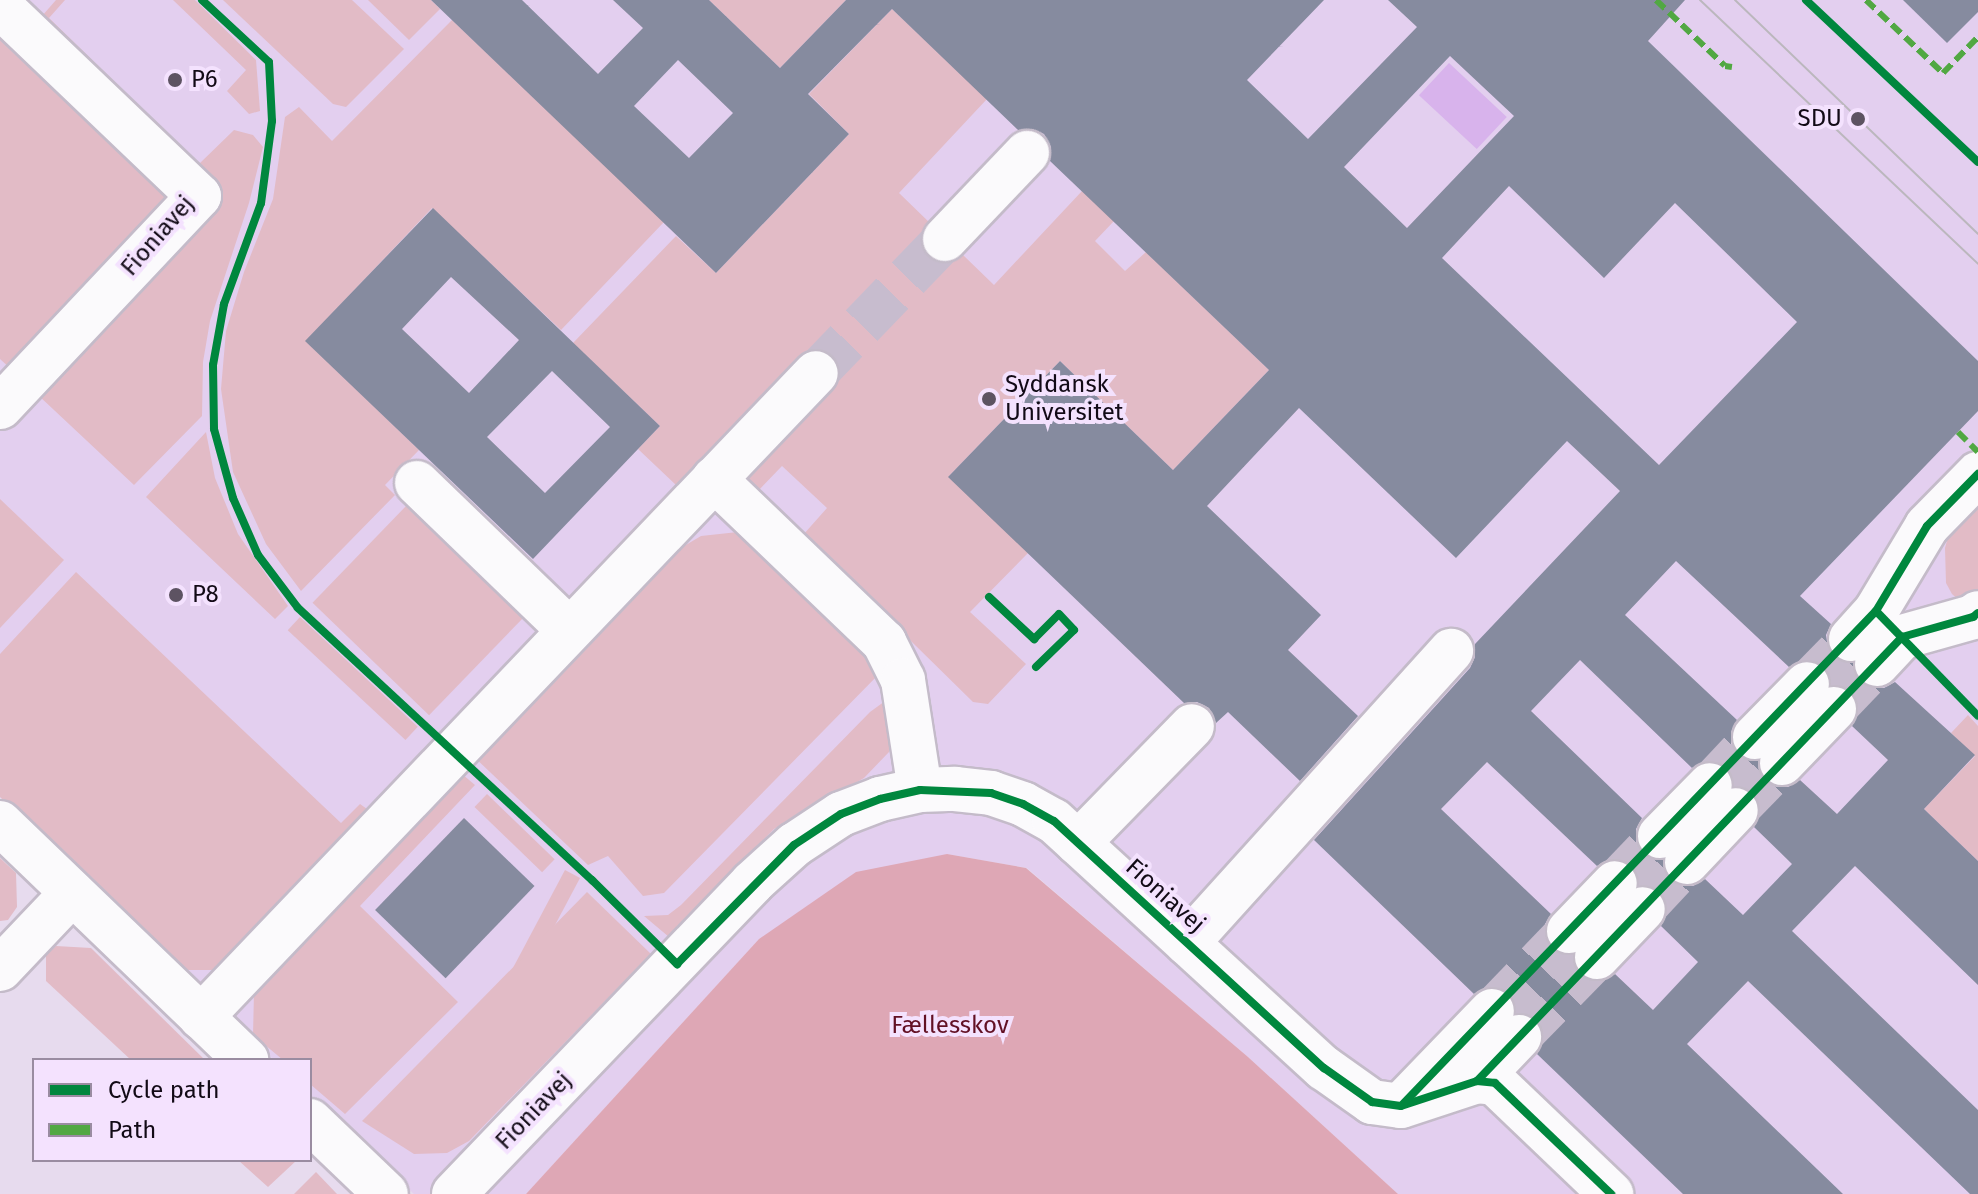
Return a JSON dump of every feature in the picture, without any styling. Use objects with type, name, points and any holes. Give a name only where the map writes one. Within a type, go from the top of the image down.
[{"type":"street","name":"Fioniavej","points":[[0,407],[199,196],[15,8]]},
{"type":"street","points":[[945,239],[1027,153]]},
{"type":"street","points":[[201,1017],[816,373]]},
{"type":"street","points":[[1978,474],[1927,526],[1876,611],[1864,651],[1978,613]]},
{"type":"street","points":[[714,479],[884,642],[903,680],[920,790]]},
{"type":"street","points":[[417,483],[569,630]]},
{"type":"street","points":[[1187,943],[1451,651]]},
{"type":"street","points":[[1769,750],[1820,696]]},
{"type":"street","points":[[1078,843],[1192,726]]},
{"type":"street","name":"Fioniavej","points":[[454,1194],[752,883],[794,845],[841,814],[880,799],[920,790],[955,789],[991,793],[1023,804],[1054,821],[1324,1068],[1372,1102],[1401,1106]]},
{"type":"street","points":[[1674,849],[1723,798]]},
{"type":"street","points":[[0,823],[244,1058]]},
{"type":"street","points":[[0,969],[72,893]]},
{"type":"street","points":[[1583,944],[1629,896]]},
{"type":"street","points":[[1401,1106],[1506,1024],[1477,1081]]},
{"type":"street","points":[[1401,1106],[1477,1081],[1495,1083],[1611,1194]]},
{"type":"street","points":[[312,1123],[386,1194]]},
{"type":"shaded area","name":"Syddansk Universitet","points":[[0,0],[1978,0],[1978,1194],[1398,1194],[1248,1057],[1027,868],[947,854],[759,939],[526,1194],[414,1194],[312,1097],[312,1058],[272,1058],[0,797]]},
{"type":"shaded area","points":[[56,0],[65,0],[49,18],[199,164],[234,130],[253,135],[263,147],[249,203],[210,321],[203,362],[202,416],[134,485],[38,395],[222,201],[43,30],[42,16]]},
{"type":"shaded area","points":[[173,0],[195,0],[256,60],[260,111],[249,114],[227,91],[246,70]]},
{"type":"shaded area","points":[[223,0],[352,0],[404,49],[346,107],[333,104]]},
{"type":"shaded area","points":[[368,0],[431,0],[440,9],[409,40]]},
{"type":"shaded area","points":[[709,0],[846,0],[780,68]]},
{"type":"shaded area","points":[[892,9],[987,99],[899,193],[994,285],[1082,191],[1114,221],[1095,241],[1125,271],[1146,252],[1269,370],[1173,470],[1060,361],[949,476],[1028,553],[970,612],[1026,664],[988,704],[973,702],[803,535],[827,508],[782,466],[756,493],[743,480],[834,387],[804,359],[685,486],[676,485],[638,449],[660,426],[573,343],[676,236],[716,273],[849,134],[809,94]]},
{"type":"shaded area","points":[[452,20],[664,222],[561,330],[432,208],[306,341],[419,450],[385,485],[395,495],[301,591],[266,544],[233,472],[221,389],[226,331],[244,272],[273,199],[285,117],[299,107],[332,141]]},
{"type":"shaded area","points":[[0,32],[174,197],[11,369],[0,359]]},
{"type":"shaded area","points":[[1449,63],[1507,117],[1477,149],[1419,95]]},
{"type":"shaded area","points":[[206,432],[215,478],[238,534],[288,606],[275,619],[146,497]]},
{"type":"shaded area","points":[[0,499],[64,560],[0,628]]},
{"type":"shaded area","points":[[1978,501],[1978,602],[1961,602],[1946,583],[1945,548],[1952,523]]},
{"type":"shaded area","points":[[407,505],[524,618],[429,715],[313,603]]},
{"type":"shaded area","points":[[738,532],[865,643],[881,672],[664,893],[643,896],[608,856],[588,865],[472,755],[679,549],[701,536]]},
{"type":"shaded area","points":[[76,572],[341,823],[360,804],[367,809],[369,819],[223,970],[180,970],[0,797],[0,654]]},
{"type":"shaded area","points":[[300,617],[418,727],[405,740],[288,630]]},
{"type":"shaded area","points":[[892,696],[889,752],[864,778],[774,829],[669,937],[644,916],[668,915],[681,905],[870,712]]},
{"type":"shaded area","points":[[1968,715],[1978,726],[1978,861],[1924,809],[1975,756],[1951,733]]},
{"type":"shaded area","points":[[462,774],[475,785],[360,906],[458,1002],[345,1114],[312,1086],[312,1058],[281,1058],[253,1035],[254,992]]},
{"type":"shaded area","points":[[487,794],[555,859],[542,872],[474,807]]},
{"type":"shaded area","points":[[0,858],[16,873],[17,907],[8,920],[0,921]]},
{"type":"shaded area","points":[[565,870],[580,878],[506,1017],[491,1009]]},
{"type":"shaded area","points":[[587,892],[651,954],[469,1141],[447,1153],[414,1154],[362,1121]]},
{"type":"shaded area","points":[[56,946],[91,948],[203,1058],[129,1058],[46,981],[46,955]]},
{"type":"shaded area","points":[[240,1162],[295,1162],[268,1187]]},
{"type":"shaded area","points":[[316,1172],[337,1194],[294,1194]]},
{"type":"green space","name":"Fællesskov","points":[[947,854],[1026,868],[1248,1057],[1398,1194],[526,1194],[759,939],[856,872]]},
{"type":"building","points":[[431,0],[522,0],[598,74],[643,28],[613,0],[709,0],[780,68],[846,0],[1324,0],[1247,80],[1308,139],[1417,27],[1388,0],[1685,0],[1648,41],[1978,361],[1978,411],[1800,596],[1831,624],[1826,635],[1828,648],[1835,658],[1853,663],[1861,683],[1872,688],[1884,688],[1895,682],[1975,755],[1924,809],[1978,861],[1978,985],[1855,866],[1792,931],[1978,1110],[1978,1194],[1970,1194],[1748,981],[1687,1044],[1843,1194],[1683,1194],[1537,1054],[1543,1042],[1543,1029],[1536,1018],[1516,1013],[1509,993],[1497,987],[1486,987],[1474,994],[1314,840],[1470,668],[1475,657],[1475,644],[1620,491],[1567,441],[1456,558],[1299,408],[1207,506],[1321,615],[1288,650],[1358,716],[1300,781],[1228,712],[1216,723],[1209,708],[1197,702],[1184,703],[948,477],[1060,361],[1173,470],[1269,370],[1050,161],[1051,147],[1044,134],[1032,129],[1018,130],[892,9],[808,94],[849,134],[716,273]],"holes":[[[1450,56],[1514,116],[1407,228],[1344,167]],[[678,60],[733,113],[689,158],[634,106]],[[1509,186],[1604,278],[1675,203],[1797,322],[1659,465],[1442,258]],[[1676,561],[1789,667],[1801,660],[1814,660],[1825,667],[1831,685],[1852,692],[1858,703],[1858,714],[1852,726],[1888,760],[1837,814],[1800,780],[1788,787],[1777,787],[1765,781],[1758,761],[1738,755],[1731,744],[1731,732],[1737,720],[1625,615]],[[1580,660],[1692,768],[1704,761],[1717,761],[1728,768],[1734,786],[1754,792],[1760,804],[1760,815],[1754,827],[1792,864],[1743,915],[1705,879],[1693,886],[1681,886],[1669,880],[1663,860],[1643,854],[1636,842],[1636,829],[1642,818],[1531,711]],[[1487,762],[1597,866],[1609,859],[1622,859],[1633,866],[1639,885],[1650,885],[1661,892],[1667,901],[1667,914],[1661,926],[1698,962],[1653,1010],[1615,974],[1603,981],[1590,981],[1579,974],[1573,955],[1552,950],[1545,937],[1545,924],[1551,914],[1441,809]]]},
{"type":"building","points":[[1903,0],[1978,0],[1978,12],[1947,43]]},
{"type":"building","points":[[433,208],[660,426],[533,559],[305,341]],"holes":[[[451,277],[519,340],[469,393],[402,329]],[[552,371],[610,427],[545,493],[487,437]]]},
{"type":"building","points":[[464,818],[534,886],[446,978],[375,910]]},
{"type":"tunnel","points":[[816,373],[945,239]]},
{"type":"tunnel","points":[[1807,684],[1851,639]]},
{"type":"tunnel","points":[[1834,709],[1877,664]]},
{"type":"tunnel","points":[[1710,785],[1755,737]]},
{"type":"tunnel","points":[[1736,810],[1782,763]]},
{"type":"tunnel","points":[[1615,883],[1660,836]]},
{"type":"tunnel","points":[[1643,909],[1687,862]]},
{"type":"tunnel","points":[[1492,1011],[1569,931]]},
{"type":"tunnel","points":[[1519,1037],[1597,957]]},
{"type":"tram line","points":[[1700,0],[1978,264]]},
{"type":"tram line","points":[[1735,0],[1978,234]]},
{"type":"marked path","points":[[1656,0],[1725,66],[1732,67]]},
{"type":"marked path","points":[[1866,0],[1943,73],[1978,37]]},
{"type":"marked path","points":[[1958,432],[1978,452]]},
{"type":"cycle path","points":[[202,0],[269,62],[272,121],[261,203],[224,304],[213,365],[214,429],[233,498],[258,555],[298,608],[592,880],[677,964],[794,845],[841,814],[880,799],[920,790],[991,793],[1023,804],[1054,821],[1324,1068],[1372,1102],[1401,1106],[1477,1081],[1495,1083],[1611,1194]]},
{"type":"cycle path","points":[[1806,0],[1978,162]]},
{"type":"cycle path","points":[[1403,1104],[1876,611],[1927,526],[1978,474]]},
{"type":"cycle path","points":[[989,597],[1034,639],[1059,614],[1074,630],[1036,667]]},
{"type":"cycle path","points":[[1876,611],[1978,716]]},
{"type":"cycle path","points":[[1477,1081],[1902,637],[1978,613]]},
{"type":"place","name":"P6","points":[[175,80]]},
{"type":"place","name":"SDU","points":[[1858,119]]},
{"type":"place","name":"Syddansk Universitet","points":[[989,399]]},
{"type":"place","name":"P8","points":[[176,595]]}]
